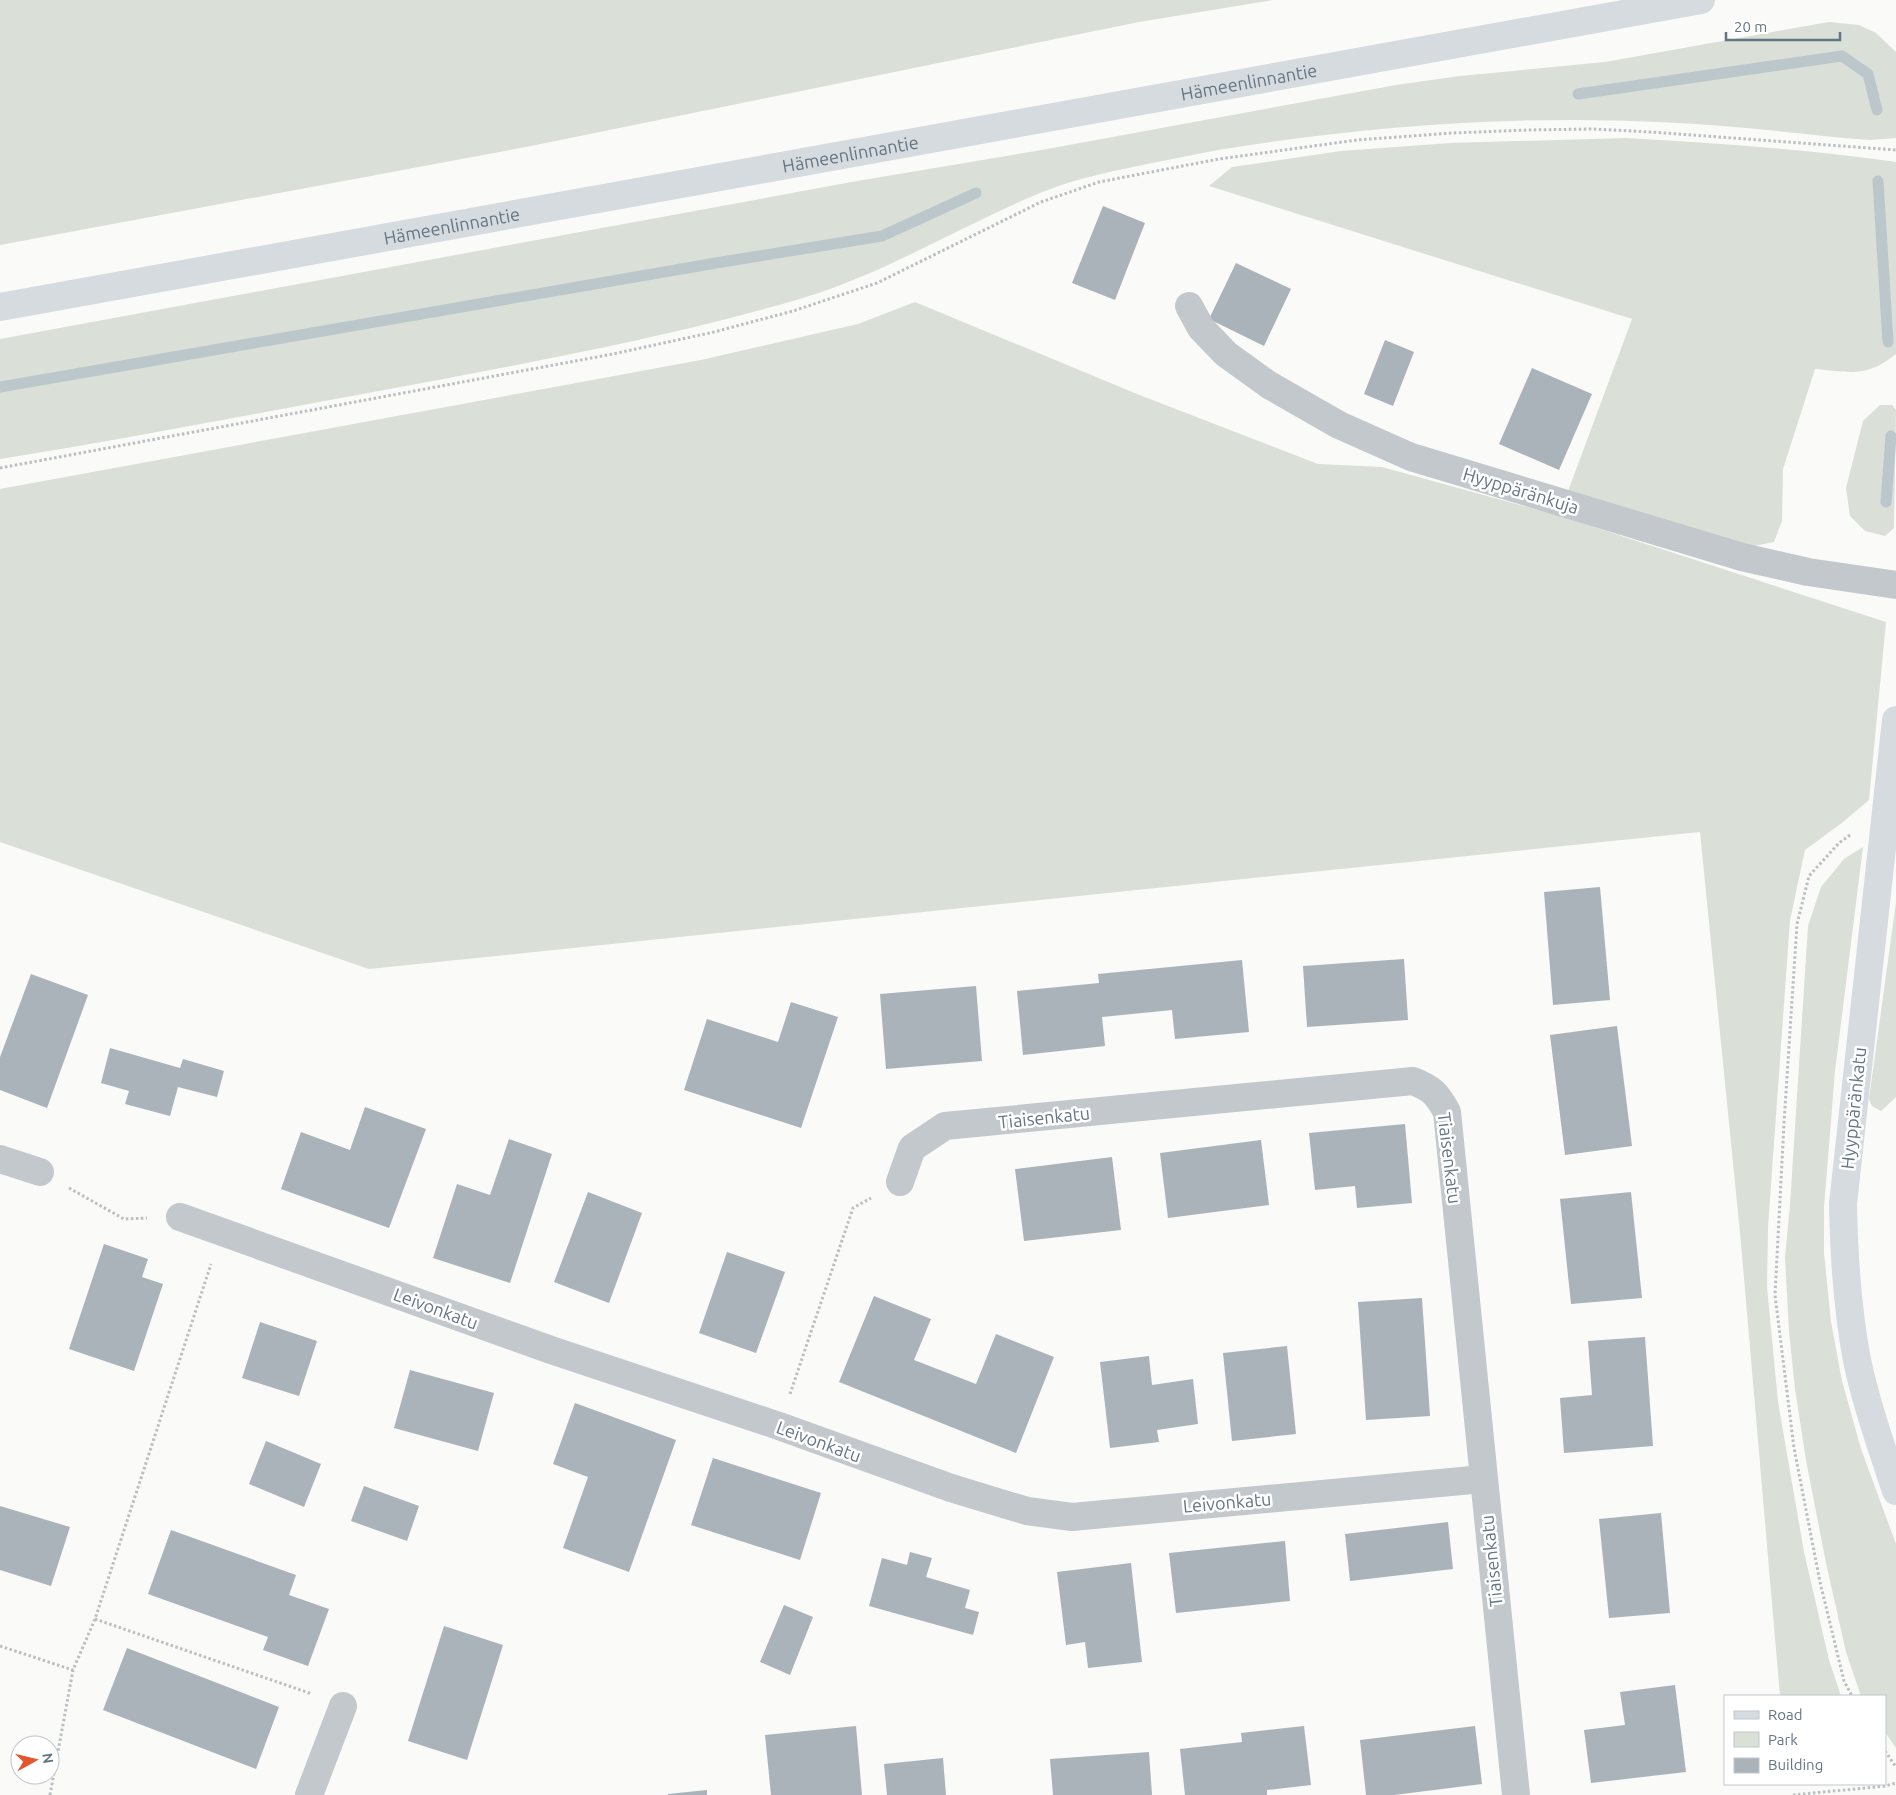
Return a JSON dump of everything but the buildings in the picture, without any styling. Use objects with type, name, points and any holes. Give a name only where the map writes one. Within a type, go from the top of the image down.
[{"type":"main road","name":"Hämeenlinnantie","points":[[0,307],[1701,0]]},
{"type":"main road","name":"Hyyppäränkatu","points":[[1896,720],[1843,1204],[1845,1274],[1857,1360],[1896,1492]]},
{"type":"street","name":"Hyyppäränkuja","points":[[1189,306],[1201,328],[1226,354],[1268,385],[1339,425],[1411,457],[1742,557],[1808,572],[1896,586]]},
{"type":"street","name":"Tiaisenkatu","points":[[900,1182],[912,1148],[945,1126],[1414,1081],[1428,1087],[1438,1096],[1447,1112],[1516,1795]]},
{"type":"street","points":[[0,1159],[40,1172]]},
{"type":"street","name":"Leivonkatu","points":[[180,1216],[542,1346],[779,1426],[961,1491],[1027,1511],[1072,1517],[1483,1479]]},
{"type":"street","points":[[309,1795],[343,1706]]},
{"type":"path","points":[[0,468],[614,354],[714,332],[793,311],[877,283],[1041,202],[1099,182],[1219,159],[1357,140],[1452,133],[1592,129],[1896,150]]},
{"type":"path","points":[[1851,1695],[1844,1681],[1820,1582],[1794,1448],[1775,1295],[1797,924],[1809,876],[1838,843],[1887,812]]},
{"type":"path","points":[[40,1172],[124,1219],[180,1216]]},
{"type":"path","points":[[779,1426],[853,1208],[900,1182]]},
{"type":"path","points":[[50,1795],[73,1670],[95,1619],[222,1232]]},
{"type":"path","points":[[95,1619],[343,1706]]},
{"type":"path","points":[[0,1646],[73,1670]]},
{"type":"path","points":[[1886,1752],[1896,1767]]},
{"type":"path","points":[[1794,1795],[1885,1786],[1896,1783]]},
{"type":"green space","points":[[0,0],[1273,0],[1139,22],[531,146],[0,245]]},
{"type":"green space","points":[[1829,22],[1859,25],[1876,33],[1896,52],[1896,138],[1870,140],[1702,124],[1563,120],[1505,121],[1390,128],[1275,141],[1218,150],[1109,172],[1054,188],[1010,206],[864,276],[834,288],[751,313],[592,350],[486,371],[143,435],[0,459],[0,339],[857,181],[1036,151],[1396,85],[1460,76],[1605,62]]},
{"type":"green space","points":[[1626,138],[1761,147],[1896,162],[1896,354],[1876,367],[1857,372],[1815,369],[1783,469],[1782,521],[1774,542],[1743,548],[1567,494],[1632,319],[1209,186],[1232,167],[1341,151],[1450,143]]},
{"type":"green space","points":[[915,302],[1137,394],[1318,464],[1382,467],[1560,516],[1886,622],[1869,800],[1805,850],[1790,920],[1768,1227],[1767,1287],[1778,1402],[1804,1552],[1829,1660],[1841,1695],[1780,1695],[1741,1243],[1700,832],[369,969],[0,842],[0,489],[701,360],[858,324]]},
{"type":"green space","points":[[1880,405],[1892,405],[1896,410],[1894,528],[1885,536],[1865,531],[1850,516],[1846,488],[1863,421]]},
{"type":"green space","points":[[1863,847],[1835,1071],[1824,1207],[1824,1253],[1831,1322],[1842,1381],[1861,1449],[1896,1544],[1896,1748],[1886,1733],[1886,1695],[1861,1695],[1846,1652],[1806,1460],[1795,1389],[1789,1331],[1785,1257],[1808,926],[1821,887],[1844,859]]},
{"type":"green space","points":[[1896,902],[1896,1097],[1881,1111],[1872,1106],[1869,1099]]},
{"type":"waterway","points":[[1578,94],[1842,56],[1868,74],[1877,110]]},
{"type":"waterway","points":[[1878,181],[1888,342]]},
{"type":"waterway","points":[[0,387],[882,236],[976,193]]},
{"type":"waterway","points":[[1886,502],[1891,436]]}]
